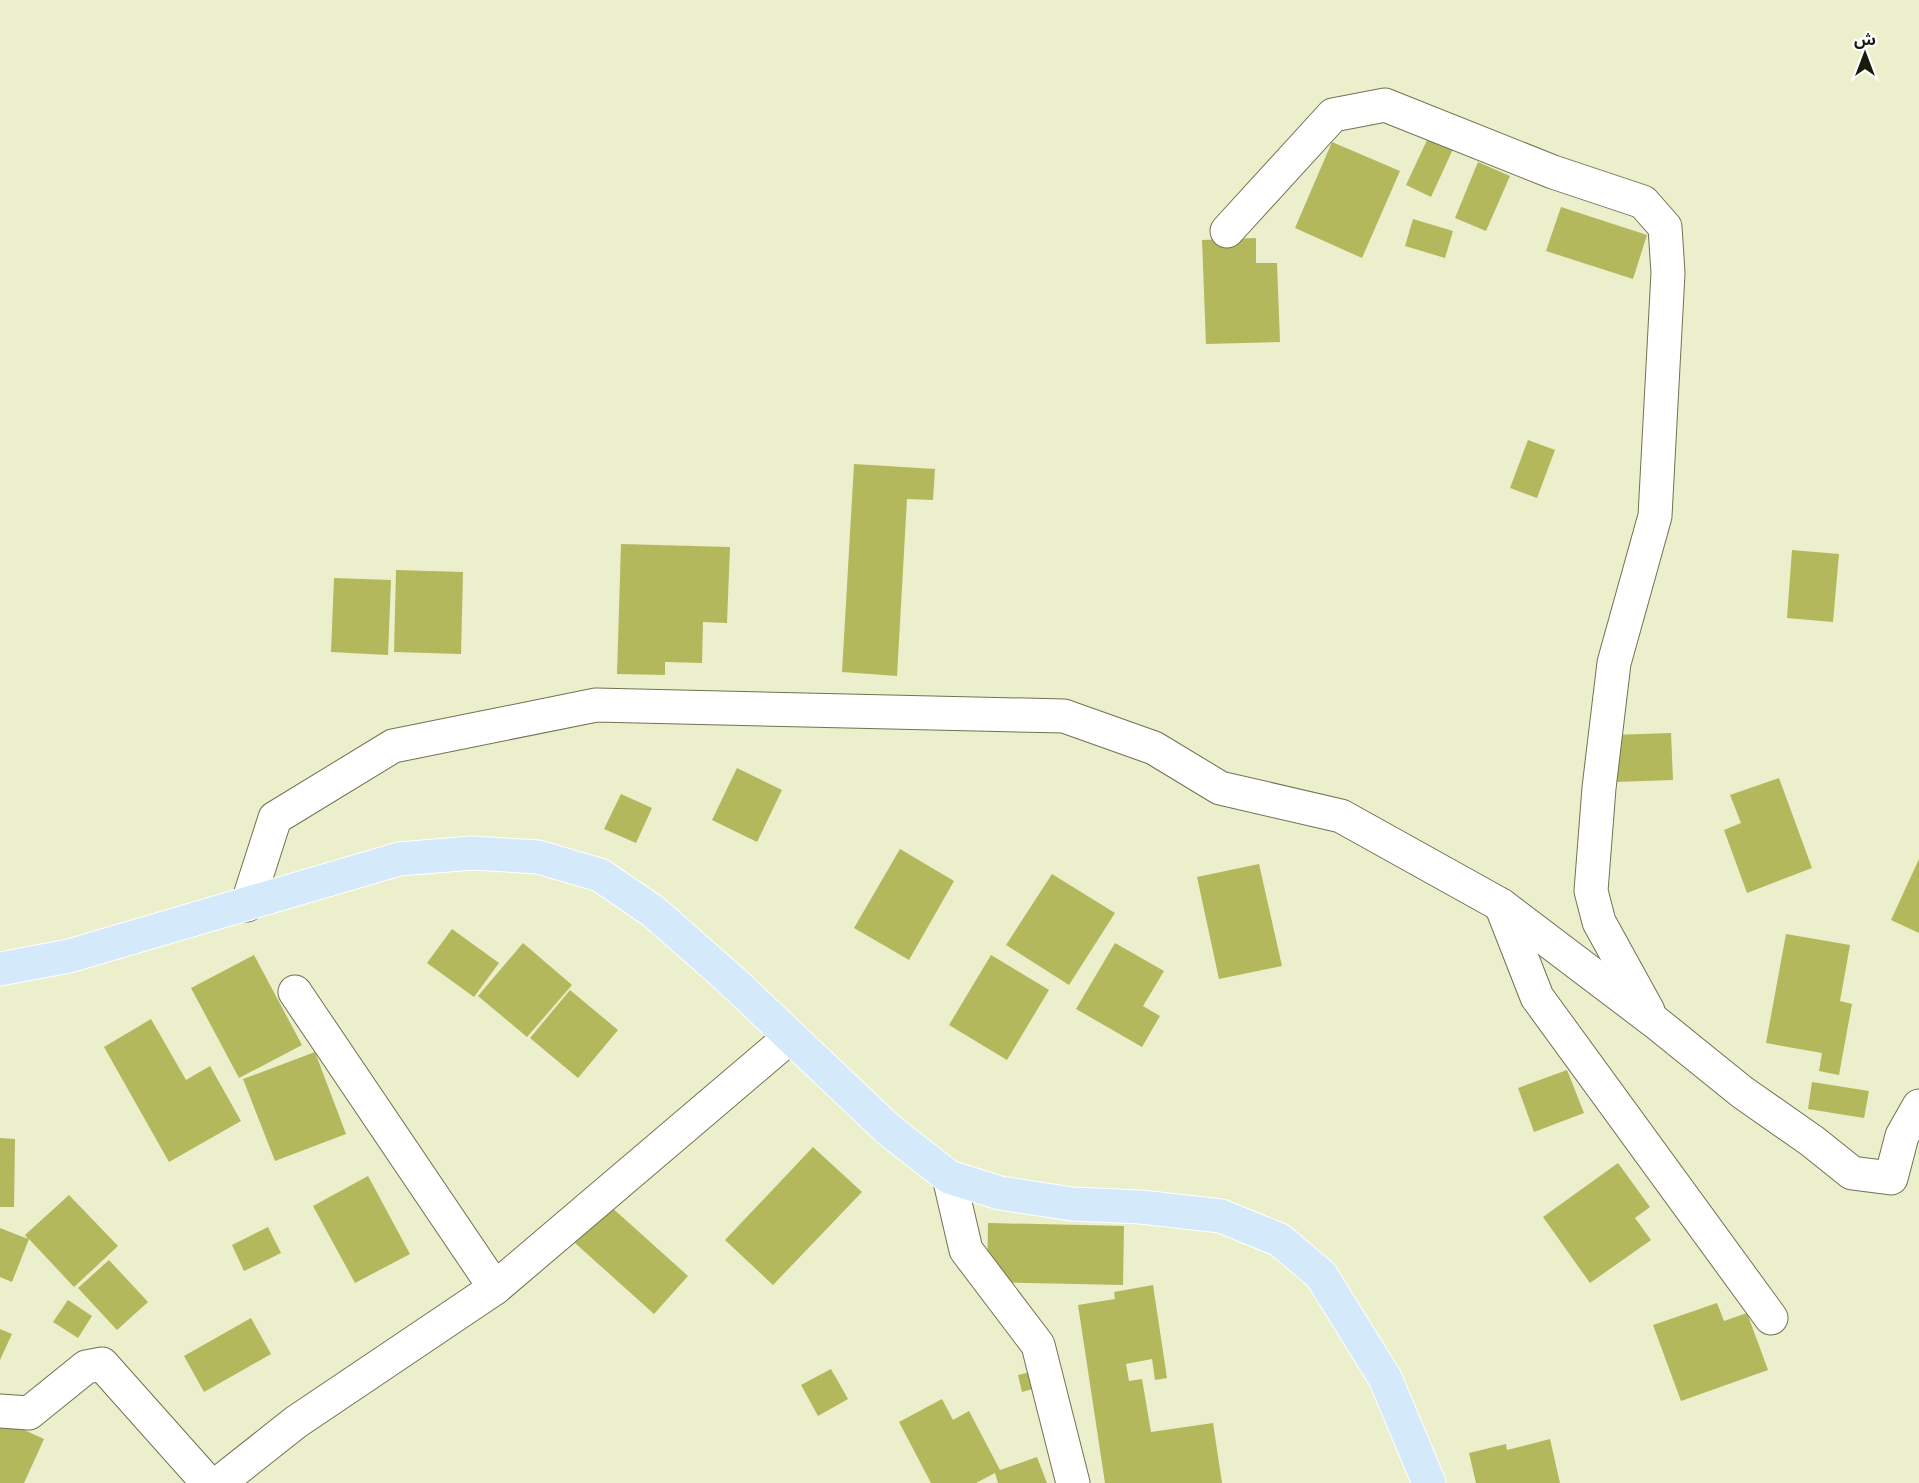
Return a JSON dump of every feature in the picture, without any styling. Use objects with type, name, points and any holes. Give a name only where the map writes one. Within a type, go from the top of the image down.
[{"type":"main road","points":[[0,969],[69,956],[399,859],[472,853],[538,857],[600,875],[654,912],[731,980],[889,1130],[949,1177],[1000,1193],[1071,1204],[1141,1207],[1221,1216],[1280,1240],[1321,1275],[1385,1378],[1430,1483]]},
{"type":"street","points":[[1227,231],[1333,115],[1385,105],[1553,172],[1644,202],[1665,227],[1668,273],[1655,516],[1614,663],[1599,788],[1591,891],[1599,922],[1654,1021]]},
{"type":"street","points":[[247,905],[275,818],[393,746],[596,705],[1064,716],[1154,748],[1220,788],[1341,816],[1501,905],[1654,1021],[1742,1092],[1812,1141],[1852,1173],[1891,1178],[1902,1136],[1919,1106]]},
{"type":"street","points":[[1501,905],[1537,997],[1771,1318]]},
{"type":"street","points":[[295,992],[495,1288]]},
{"type":"street","points":[[219,1483],[296,1422],[495,1288],[790,1037]]},
{"type":"street","points":[[949,1177],[966,1250],[1038,1346],[1073,1483]]},
{"type":"street","points":[[0,1411],[29,1413],[86,1367],[102,1364],[208,1483]]},
{"type":"building","points":[[1429,136],[1454,147],[1431,197],[1406,185]]},
{"type":"building","points":[[1332,142],[1400,171],[1362,258],[1295,228]]},
{"type":"building","points":[[1478,162],[1510,176],[1486,231],[1455,218]]},
{"type":"building","points":[[1561,207],[1647,235],[1633,279],[1546,251]]},
{"type":"building","points":[[1413,219],[1453,231],[1445,258],[1405,246]]},
{"type":"building","points":[[1256,238],[1256,263],[1277,263],[1280,342],[1206,344],[1202,240]]},
{"type":"building","points":[[1528,440],[1555,450],[1537,498],[1510,488]]},
{"type":"building","points":[[854,464],[935,469],[933,500],[907,499],[897,676],[842,672]]},
{"type":"building","points":[[621,544],[730,547],[727,623],[703,622],[702,663],[665,662],[665,675],[617,674]]},
{"type":"building","points":[[1792,550],[1839,554],[1833,622],[1787,618]]},
{"type":"building","points":[[396,570],[463,572],[461,654],[394,652]]},
{"type":"building","points":[[334,578],[391,580],[388,655],[331,652]]},
{"type":"building","points":[[1671,733],[1673,780],[1614,782],[1612,735]]},
{"type":"building","points":[[737,768],[782,790],[757,842],[712,820]]},
{"type":"building","points":[[1779,778],[1812,868],[1747,893],[1724,830],[1741,823],[1730,795]]},
{"type":"building","points":[[621,794],[652,808],[636,843],[604,829]]},
{"type":"building","points":[[900,849],[954,881],[909,960],[854,928]]},
{"type":"building","points":[[1919,859],[1919,933],[1891,920]]},
{"type":"building","points":[[1259,864],[1282,966],[1219,979],[1197,877]]},
{"type":"building","points":[[1052,874],[1115,913],[1069,985],[1006,945]]},
{"type":"building","points":[[452,929],[499,963],[474,997],[427,963]]},
{"type":"building","points":[[1786,934],[1850,945],[1840,1001],[1852,1004],[1839,1075],[1819,1071],[1822,1053],[1766,1043]]},
{"type":"building","points":[[523,943],[572,985],[527,1037],[478,996]]},
{"type":"building","points":[[1115,943],[1164,971],[1143,1006],[1160,1016],[1142,1047],[1076,1009]]},
{"type":"building","points":[[254,955],[302,1045],[239,1078],[191,988]]},
{"type":"building","points":[[991,955],[1049,990],[1007,1060],[949,1025]]},
{"type":"building","points":[[570,990],[618,1030],[578,1078],[530,1038]]},
{"type":"building","points":[[151,1019],[186,1080],[210,1066],[241,1121],[169,1162],[104,1047]]},
{"type":"building","points":[[315,1052],[346,1134],[275,1161],[243,1079]]},
{"type":"building","points":[[1567,1070],[1584,1113],[1534,1132],[1518,1088]]},
{"type":"building","points":[[1812,1082],[1869,1091],[1864,1118],[1808,1109]]},
{"type":"building","points":[[0,1138],[15,1139],[14,1207],[0,1207]]},
{"type":"building","points":[[813,1147],[862,1192],[773,1285],[725,1240]]},
{"type":"building","points":[[1618,1163],[1650,1207],[1635,1218],[1651,1240],[1590,1283],[1543,1217]]},
{"type":"building","points":[[368,1176],[410,1254],[355,1283],[313,1206]]},
{"type":"building","points":[[69,1195],[118,1246],[74,1287],[29,1239],[12,1282],[0,1277],[0,1228],[28,1239],[25,1235]]},
{"type":"building","points":[[609,1205],[688,1276],[654,1314],[575,1243]]},
{"type":"building","points":[[988,1223],[1124,1226],[1123,1285],[987,1282]]},
{"type":"building","points":[[268,1227],[281,1253],[244,1271],[232,1245]]},
{"type":"building","points":[[109,1260],[148,1302],[117,1330],[78,1288]]},
{"type":"building","points":[[1153,1285],[1167,1378],[1155,1380],[1152,1359],[1126,1364],[1129,1381],[1142,1379],[1151,1432],[1213,1423],[1222,1483],[1105,1483],[1078,1305],[1115,1299],[1114,1292]]},
{"type":"building","points":[[68,1300],[92,1316],[78,1338],[53,1322]]},
{"type":"building","points":[[1717,1303],[1724,1321],[1747,1313],[1768,1370],[1681,1401],[1653,1325]]},
{"type":"building","points":[[251,1318],[271,1354],[204,1392],[184,1356]]},
{"type":"building","points":[[0,1329],[12,1334],[0,1360]]},
{"type":"building","points":[[831,1369],[848,1399],[818,1416],[801,1385]]},
{"type":"building","points":[[1043,1369],[1046,1385],[1022,1392],[1018,1375]]},
{"type":"building","points":[[942,1399],[953,1420],[969,1411],[1000,1470],[1037,1457],[1047,1483],[998,1483],[995,1473],[976,1483],[931,1483],[899,1422]]},
{"type":"building","points":[[0,1419],[44,1439],[24,1483],[0,1483]]},
{"type":"building","points":[[1550,1439],[1560,1483],[1476,1483],[1469,1453],[1506,1444],[1507,1450]]}]
